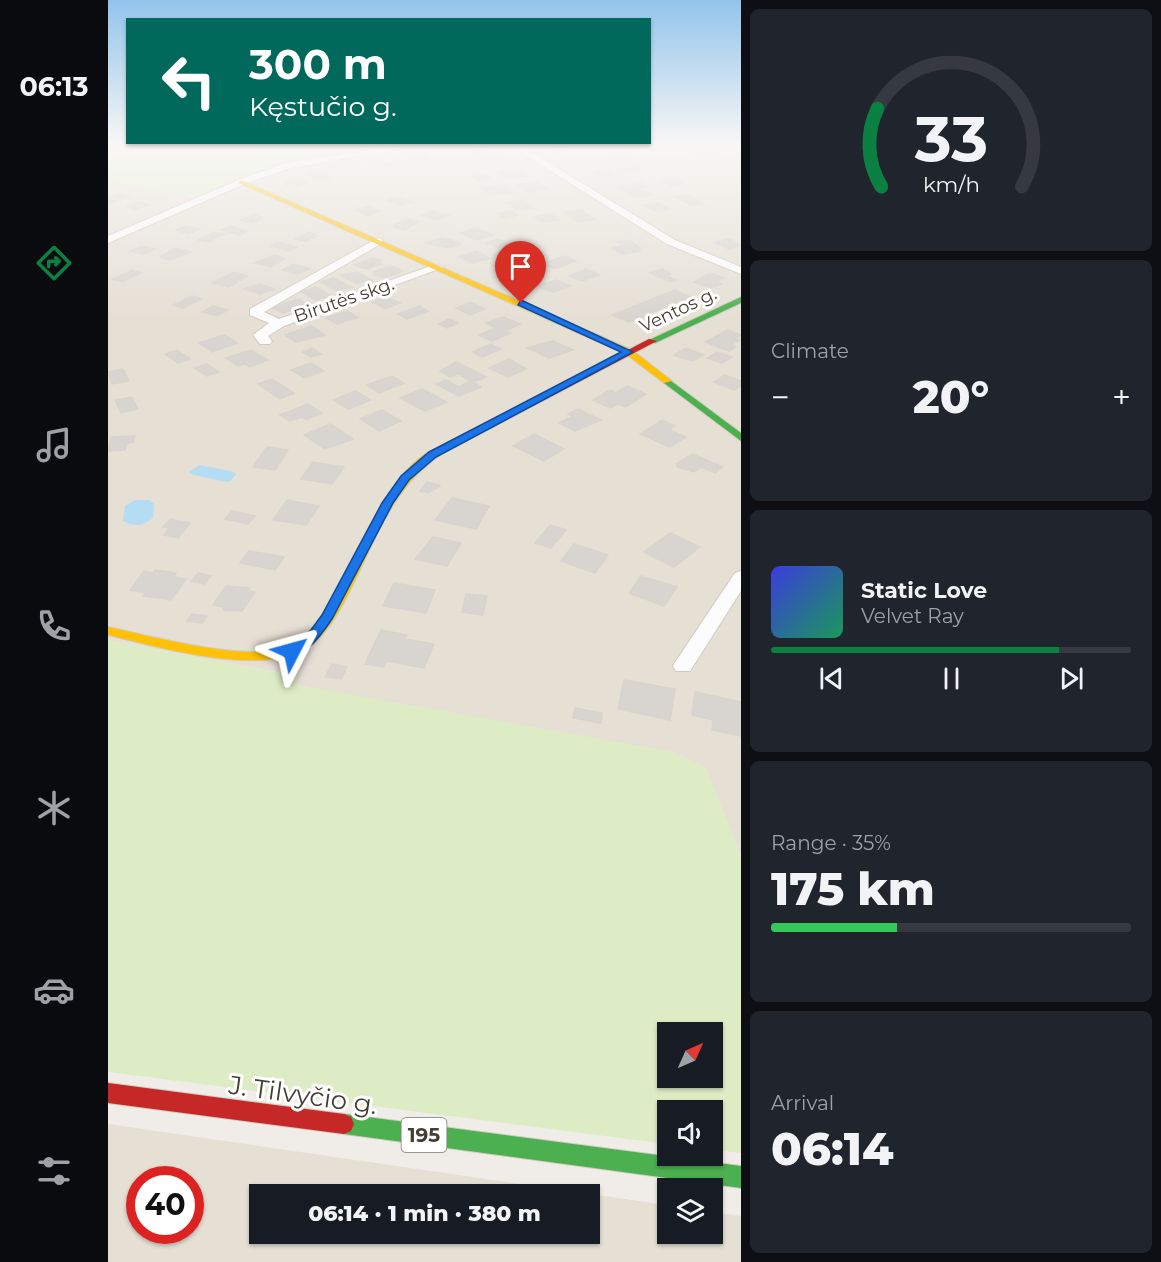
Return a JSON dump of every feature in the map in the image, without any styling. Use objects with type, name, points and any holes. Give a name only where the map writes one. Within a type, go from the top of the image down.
[{"type":"street","points":[[108,240],[193,203]]},
{"type":"street","points":[[290,203],[629,352],[741,438]]},
{"type":"street","points":[[608,203],[671,242],[741,271]]},
{"type":"street","points":[[279,323],[254,312],[378,241]]},
{"type":"street","name":"Birutės skg.","points":[[265,340],[260,335],[263,330],[279,323],[438,267]]},
{"type":"street","name":"Ventos g.","points":[[108,631],[262,658],[292,651],[315,633],[327,616],[387,503],[405,478],[432,455],[629,352],[741,300]]},
{"type":"street","points":[[683,666],[741,577]]},
{"type":"street","name":"J. Tilvyčio g.","points":[[108,1094],[741,1177]]},
{"type":"shaded area","points":[[108,203],[741,203],[741,856],[705,767],[296,685],[297,676],[108,640]]},
{"type":"shaded area","points":[[108,1124],[520,1184],[249,1184],[249,1244],[600,1244],[600,1195],[657,1204],[657,1244],[723,1244],[723,1213],[741,1216],[741,1262],[108,1262]]},
{"type":"green space","points":[[108,640],[297,676],[297,685],[674,752],[705,767],[741,856],[741,1153],[723,1151],[723,1100],[657,1100],[657,1143],[108,1072]]},
{"type":"water","points":[[521,244],[544,252],[522,261],[513,259],[511,257],[516,247]]},
{"type":"water","points":[[200,465],[236,474],[230,481],[225,482],[189,472]]},
{"type":"water","points":[[135,500],[149,500],[154,504],[153,518],[138,525],[123,521],[125,506]]},
{"type":"building","points":[[136,203],[148,205],[135,210],[127,206]]},
{"type":"building","points":[[507,203],[527,203],[534,208],[517,210]]},
{"type":"building","points":[[660,203],[669,209],[654,211],[645,205]]},
{"type":"building","points":[[686,203],[704,204],[692,206]]},
{"type":"building","points":[[368,206],[381,211],[367,216],[354,210]]},
{"type":"building","points":[[581,210],[595,219],[578,222],[564,212]]},
{"type":"building","points":[[433,211],[451,215],[435,220],[421,215]]},
{"type":"building","points":[[514,212],[518,215],[504,219],[497,213]]},
{"type":"building","points":[[255,214],[263,218],[253,223],[241,220]]},
{"type":"building","points":[[551,214],[559,220],[543,222],[535,217]]},
{"type":"building","points":[[410,219],[418,222],[405,230],[394,227],[398,226],[394,225]]},
{"type":"building","points":[[186,226],[199,229],[188,234],[176,230]]},
{"type":"building","points":[[230,226],[247,231],[240,235],[221,230]]},
{"type":"building","points":[[476,228],[493,235],[477,240],[460,233]]},
{"type":"building","points":[[215,232],[224,234],[207,242],[198,240]]},
{"type":"building","points":[[309,232],[318,236],[305,241],[295,239]]},
{"type":"building","points":[[442,238],[461,244],[449,248],[426,243]]},
{"type":"building","points":[[498,239],[510,243],[498,248],[487,243]]},
{"type":"building","points":[[729,239],[741,246],[728,249],[715,242]]},
{"type":"building","points":[[629,240],[641,248],[637,248],[641,251],[622,254],[612,248],[623,246],[617,242]]},
{"type":"building","points":[[278,242],[297,247],[290,251],[271,246]]},
{"type":"building","points":[[141,246],[154,249],[143,254],[130,251]]},
{"type":"building","points":[[175,248],[191,252],[169,260],[160,257]]},
{"type":"building","points":[[476,251],[490,258],[473,263],[459,257]]},
{"type":"building","points":[[275,255],[285,258],[272,267],[254,263]]},
{"type":"building","points":[[564,256],[576,261],[555,269],[542,264]]},
{"type":"building","points":[[373,258],[381,261],[377,263],[381,264],[367,269],[354,265]]},
{"type":"building","points":[[293,264],[310,269],[297,274],[282,270]]},
{"type":"building","points":[[387,267],[403,271],[385,278],[373,275],[377,274],[373,272]]},
{"type":"building","points":[[528,268],[541,273],[524,279],[512,274]]},
{"type":"building","points":[[586,269],[600,275],[583,281],[569,276]]},
{"type":"building","points":[[663,269],[671,274],[667,276],[677,280],[670,282],[650,273]]},
{"type":"building","points":[[132,270],[141,273],[122,282],[112,279]]},
{"type":"building","points":[[234,272],[247,276],[229,287],[212,283]]},
{"type":"building","points":[[356,272],[372,280],[358,284],[340,275]]},
{"type":"building","points":[[710,273],[724,278],[716,281],[722,284],[711,288],[694,282]]},
{"type":"building","points":[[334,278],[352,287],[338,291],[320,282]]},
{"type":"building","points":[[556,280],[571,286],[553,292],[534,287]]},
{"type":"building","points":[[260,284],[275,289],[260,294],[243,289]]},
{"type":"building","points":[[315,287],[331,295],[316,300],[301,292]]},
{"type":"building","points":[[675,290],[691,297],[678,302],[661,295]]},
{"type":"building","points":[[661,295],[678,302],[664,307],[648,301]]},
{"type":"building","points":[[192,296],[202,299],[183,308],[173,305]]},
{"type":"building","points":[[387,297],[400,303],[385,309],[372,302]]},
{"type":"building","points":[[298,299],[308,305],[283,313],[273,308]]},
{"type":"building","points":[[648,301],[664,307],[651,313],[634,306]]},
{"type":"building","points":[[471,302],[485,309],[470,315],[456,308]]},
{"type":"building","points":[[213,306],[228,310],[217,316],[202,312]]},
{"type":"building","points":[[419,306],[428,311],[407,319],[398,314]]},
{"type":"building","points":[[634,306],[651,313],[637,319],[620,312]]},
{"type":"building","points":[[347,311],[358,317],[337,324],[326,318]]},
{"type":"building","points":[[620,312],[637,319],[629,322],[612,315]]},
{"type":"building","points":[[503,317],[520,324],[505,331],[511,333],[492,341],[479,335],[496,328],[486,323]]},
{"type":"building","points":[[449,319],[458,323],[447,328],[439,324]]},
{"type":"building","points":[[311,326],[325,335],[296,342],[285,335]]},
{"type":"building","points":[[728,330],[741,335],[735,339],[739,340],[730,345],[736,347],[729,351],[705,342]]},
{"type":"building","points":[[224,335],[237,343],[212,352],[199,343]]},
{"type":"building","points":[[553,341],[573,350],[549,358],[527,348]]},
{"type":"building","points":[[491,344],[501,349],[482,357],[472,352]]},
{"type":"building","points":[[312,348],[321,354],[311,357],[303,352]]},
{"type":"building","points":[[686,348],[704,355],[692,361],[674,355]]},
{"type":"building","points":[[177,350],[190,359],[178,363],[165,354]]},
{"type":"building","points":[[251,350],[268,360],[249,367],[245,364],[238,366],[226,358]]},
{"type":"building","points":[[717,352],[732,357],[722,363],[707,358]]},
{"type":"building","points":[[509,359],[526,369],[508,377],[489,368]]},
{"type":"building","points":[[456,362],[486,377],[473,382],[481,387],[459,396],[436,384],[446,380],[458,387],[471,381],[458,374],[450,377],[440,371]]},
{"type":"building","points":[[311,363],[324,371],[304,378],[291,370]]},
{"type":"building","points":[[207,364],[219,372],[207,376],[194,368]]},
{"type":"building","points":[[123,369],[129,381],[112,384],[108,372]]},
{"type":"building","points":[[725,375],[741,381],[741,386],[734,390],[714,382]]},
{"type":"building","points":[[392,376],[404,383],[379,393],[367,385]]},
{"type":"building","points":[[272,379],[294,393],[280,399],[258,384]]},
{"type":"building","points":[[627,386],[646,394],[626,407],[618,404],[610,408],[593,400],[610,390],[616,393]]},
{"type":"building","points":[[422,389],[447,402],[425,411],[400,398]]},
{"type":"building","points":[[355,391],[371,400],[349,409],[333,400]]},
{"type":"building","points":[[132,397],[138,409],[121,413],[115,400]]},
{"type":"building","points":[[308,404],[322,413],[306,420],[302,417],[290,421],[280,415]]},
{"type":"building","points":[[578,409],[601,420],[575,431],[559,423],[573,416],[568,414]]},
{"type":"building","points":[[382,410],[401,421],[379,431],[360,419]]},
{"type":"building","points":[[662,420],[675,426],[669,430],[686,437],[670,447],[640,434]]},
{"type":"building","points":[[330,424],[353,439],[325,449],[304,435]]},
{"type":"building","points":[[534,434],[564,449],[544,461],[513,446]]},
{"type":"building","points":[[135,436],[133,442],[127,443],[125,450],[108,451],[111,437]]},
{"type":"building","points":[[267,447],[288,450],[275,470],[253,467]]},
{"type":"building","points":[[692,454],[723,467],[715,473],[701,467],[694,472],[678,467],[676,464]]},
{"type":"building","points":[[313,462],[344,467],[332,484],[301,479]]},
{"type":"building","points":[[427,482],[440,486],[428,493],[420,491]]},
{"type":"building","points":[[452,498],[489,506],[476,529],[435,520]]},
{"type":"building","points":[[287,500],[319,506],[306,525],[273,520]]},
{"type":"building","points":[[232,511],[255,516],[248,524],[225,519]]},
{"type":"building","points":[[170,519],[190,523],[178,538],[164,535],[170,528],[163,527]]},
{"type":"building","points":[[550,525],[566,530],[551,548],[535,543]]},
{"type":"building","points":[[670,533],[700,547],[674,567],[644,552]]},
{"type":"building","points":[[433,537],[461,543],[447,566],[415,559]]},
{"type":"building","points":[[574,544],[608,555],[595,573],[561,561]]},
{"type":"building","points":[[249,551],[284,557],[275,570],[240,563]]},
{"type":"building","points":[[155,570],[176,573],[173,577],[186,579],[171,600],[143,596],[146,593],[130,590],[144,571],[153,573]]},
{"type":"building","points":[[198,573],[211,576],[204,584],[191,581]]},
{"type":"building","points":[[641,576],[677,587],[664,606],[629,593]]},
{"type":"building","points":[[394,583],[435,590],[426,613],[383,606]]},
{"type":"building","points":[[226,586],[250,588],[248,591],[255,592],[242,611],[223,610],[224,607],[213,605]]},
{"type":"building","points":[[466,594],[487,596],[483,615],[462,612]]},
{"type":"building","points":[[192,614],[207,616],[202,623],[187,621]]},
{"type":"building","points":[[381,630],[407,635],[405,639],[434,644],[424,668],[386,661],[384,667],[365,664]]},
{"type":"building","points":[[332,664],[347,667],[341,679],[325,677]]},
{"type":"building","points":[[624,680],[675,689],[670,720],[618,709]]},
{"type":"building","points":[[695,692],[741,702],[741,736],[712,730],[713,720],[692,715]]},
{"type":"building","points":[[575,708],[602,713],[601,723],[573,718]]},
{"type":"traffic: fast","points":[[652,341],[741,300]]},
{"type":"traffic: fast","points":[[667,381],[741,438]]},
{"type":"traffic: fast","points":[[344,1124],[741,1177]]},
{"type":"traffic: slow","points":[[289,203],[629,352],[667,381]]},
{"type":"traffic: slow","points":[[108,631],[212,653],[268,655],[291,651],[308,641],[328,616],[396,492],[419,465],[439,451]]},
{"type":"traffic: jam","points":[[439,451],[652,341]]},
{"type":"traffic: jam","points":[[108,1093],[344,1124]]},
{"type":"route","points":[[292,651],[304,644],[327,616],[387,503],[405,478],[432,455],[629,352],[521,303]]}]
